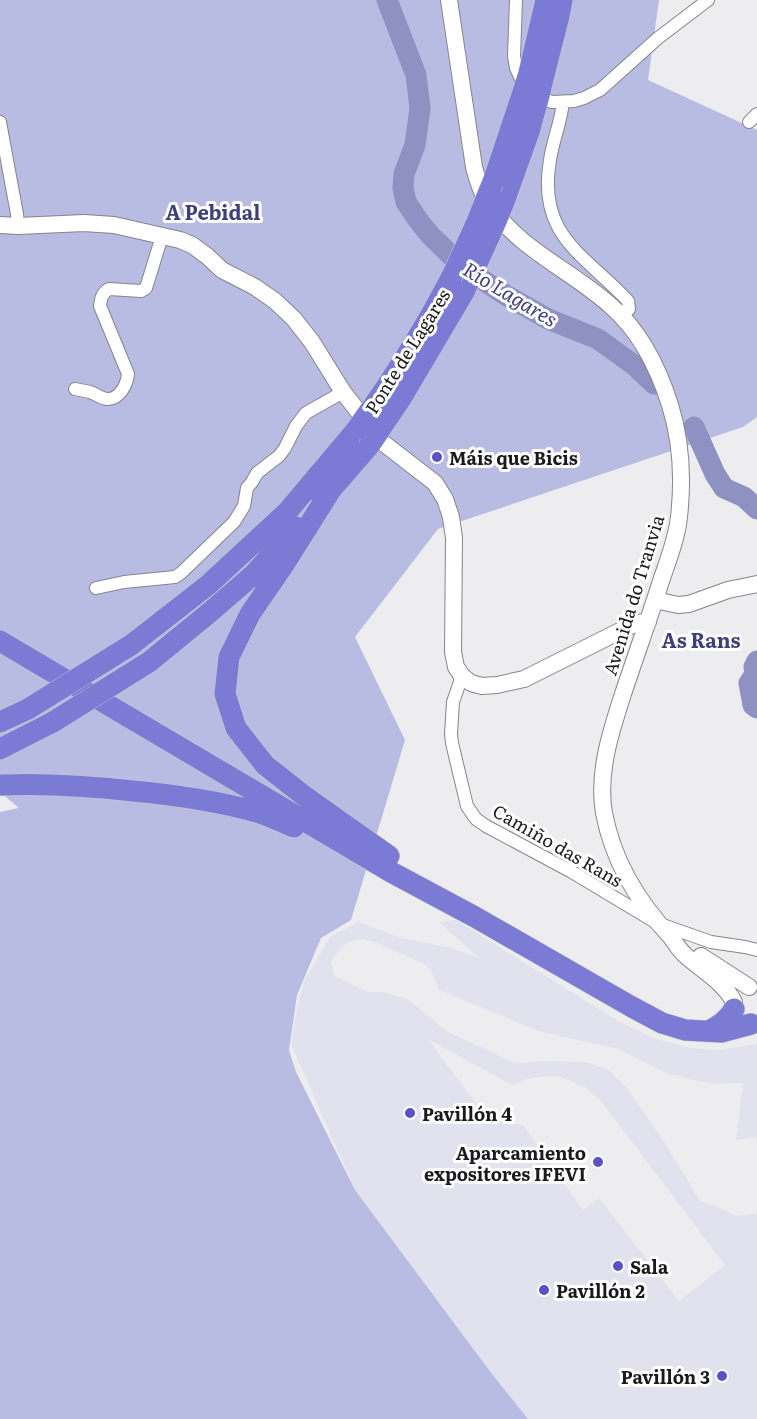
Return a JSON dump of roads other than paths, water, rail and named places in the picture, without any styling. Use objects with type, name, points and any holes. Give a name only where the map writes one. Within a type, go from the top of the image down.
[{"type":"highway","points":[[540,97],[546,0]]},
{"type":"highway","points":[[540,97],[561,0]]},
{"type":"highway","name":"Ponte de Lagares","points":[[362,438],[390,383],[441,297],[493,182],[540,97]]},
{"type":"highway","name":"Ponte de Lagares","points":[[362,438],[402,397],[464,292],[504,202],[530,132],[540,97]]},
{"type":"highway","points":[[362,438],[332,490],[250,614],[230,657],[225,694],[236,728],[265,765],[303,795],[475,917]]},
{"type":"highway","points":[[0,722],[28,709],[131,645],[208,585],[362,438]]},
{"type":"highway","points":[[0,748],[53,722],[149,662],[253,575],[332,490]]},
{"type":"highway","points":[[0,626],[241,771],[363,838]]},
{"type":"highway","points":[[0,641],[391,872],[662,1023],[685,1030],[721,1032],[754,1024]]},
{"type":"highway","points":[[0,785],[35,783],[94,786],[226,804],[263,814],[391,872]]},
{"type":"highway","points":[[708,1031],[729,1018],[734,1005]]},
{"type":"main road","name":"Avenida do Tranvia","points":[[449,0],[474,167],[487,202],[514,234],[599,296],[622,316],[638,335],[657,367],[671,407],[678,443],[681,481],[679,519],[671,550],[618,710],[606,759],[602,788],[604,813],[620,863],[643,904],[683,953],[729,993],[736,1015],[740,1020],[754,1024]]},
{"type":"main road","points":[[0,225],[114,225],[180,240],[192,245],[222,270],[255,287],[275,301],[294,319],[312,342],[343,392],[382,442],[435,483],[445,499],[454,538],[453,652],[456,667],[471,683],[482,686],[497,685],[524,679],[636,623],[648,622]]},
{"type":"main road","points":[[655,600],[678,605],[757,584]]},
{"type":"main road","name":"Avenida do Tranvia","points":[[672,938],[753,988]]},
{"type":"main road","points":[[734,1005],[739,992],[753,988]]},
{"type":"street","points":[[516,0],[514,56],[516,68],[530,91],[540,98],[584,98],[600,90],[658,38],[708,0]]},
{"type":"street","points":[[540,97],[550,160],[548,200],[553,218],[562,235],[574,250],[628,301],[630,309],[622,316]]},
{"type":"street","points":[[0,122],[18,226]]},
{"type":"street","points":[[75,389],[105,399],[112,399],[121,392],[127,382],[128,374],[100,306],[101,299],[104,292],[109,289],[141,291],[146,288],[162,236]]},
{"type":"street","points":[[96,588],[124,582],[175,577],[181,573],[234,522],[244,506],[247,488],[257,473],[279,456],[306,413],[343,392]]},
{"type":"street","name":"Camiño das Rans","points":[[462,676],[453,702],[451,734],[467,806],[472,813],[486,826],[572,872],[657,923],[711,942],[757,950]]},
{"type":"waterway","name":"Río Lagares","points":[[387,0],[416,75],[420,108],[415,145],[404,174],[403,188],[406,202],[418,220],[463,267],[548,319],[598,339],[634,365],[654,384]]},
{"type":"waterway","name":"Río Lagares","points":[[694,427],[715,474],[724,488],[744,497],[757,509]]},
{"type":"waterway","name":"Río Lagares","points":[[757,661],[754,667],[755,674],[749,683],[753,705],[757,708]]},
{"type":"place","name":"Máis que Bicis","points":[[437,457]]},
{"type":"place","name":"Pavillón 4","points":[[410,1113]]},
{"type":"place","name":"Aparcamiento expositores IFEVI","points":[[598,1162]]},
{"type":"place","name":"Sala","points":[[618,1266]]},
{"type":"place","name":"Pavillón 2","points":[[544,1290]]},
{"type":"place","name":"Pavillón 3","points":[[722,1376]]},
{"type":"district","name":"A Pebidal","points":[[213,211]]},
{"type":"district","name":"As Rans","points":[[701,639]]}]
